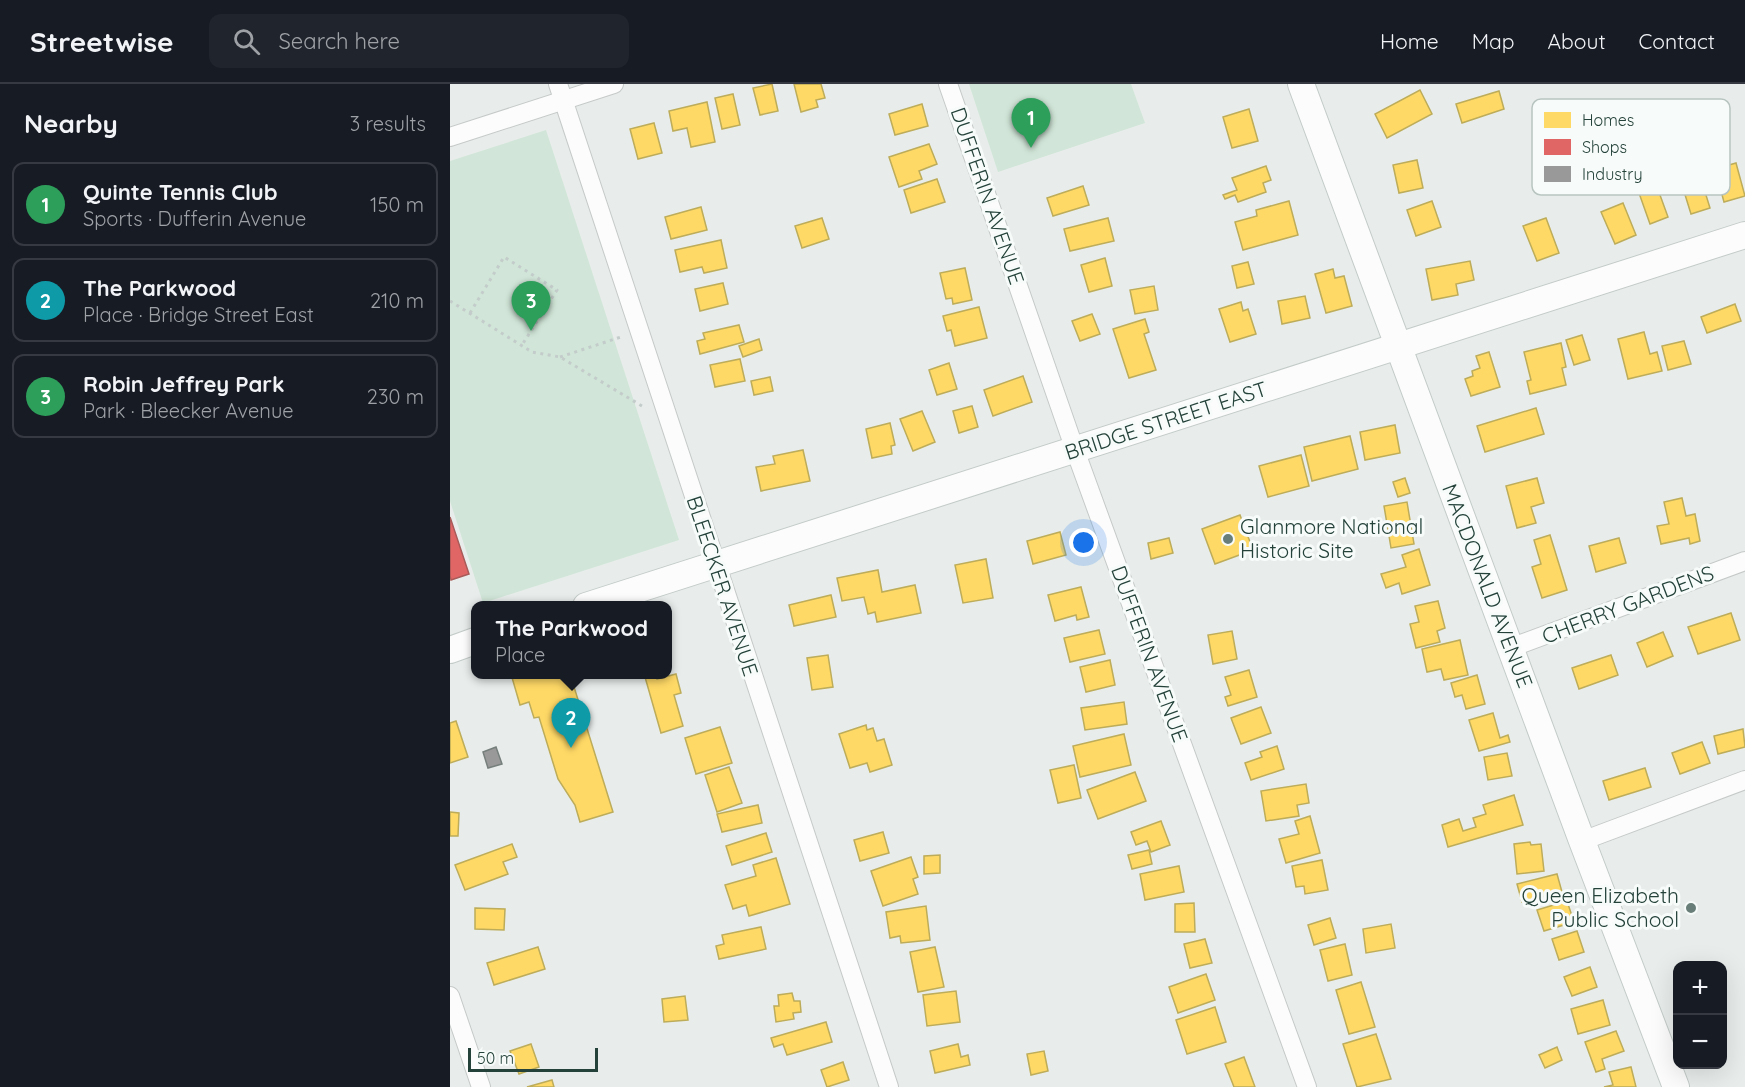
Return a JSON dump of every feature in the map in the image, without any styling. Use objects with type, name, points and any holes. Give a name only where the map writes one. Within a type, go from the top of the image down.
[{"type":"street","points":[[450,137],[561,92],[614,84]]},
{"type":"street","name":"DUFFERIN AVENUE","points":[[948,84],[1075,450],[1307,1087]]},
{"type":"street","name":"MACDONALD AVENUE","points":[[1300,84],[1396,346],[1676,1087]]},
{"type":"street","name":"BLEECKER AVENUE","points":[[561,92],[889,1087]]},
{"type":"street","name":"BRIDGE STREET EAST","points":[[601,601],[1745,236]]},
{"type":"street","name":"CHERRY GARDENS","points":[[1510,648],[1745,561]]},
{"type":"street","points":[[450,650],[471,642]]},
{"type":"street","points":[[1582,841],[1745,780]]},
{"type":"street","points":[[450,996],[481,1087]]},
{"type":"path","points":[[470,313],[504,257],[557,290],[522,345]]},
{"type":"path","points":[[450,301],[532,352],[560,357],[642,406]]},
{"type":"path","points":[[560,357],[639,331]]},
{"type":"green space","points":[[969,84],[1131,84],[1145,123],[998,172]]},
{"type":"green space","points":[[546,130],[679,540],[489,601],[482,601],[450,501],[450,161]]},
{"type":"building: Homes","points":[[772,84],[778,111],[760,115],[753,88]]},
{"type":"building: Homes","points":[[794,84],[821,84],[825,98],[816,100],[818,107],[801,112]]},
{"type":"building: Homes","points":[[1420,90],[1432,114],[1387,138],[1375,114]]},
{"type":"building: Homes","points":[[1499,91],[1504,109],[1462,123],[1456,104]]},
{"type":"building: Homes","points":[[733,94],[740,125],[722,129],[715,98]]},
{"type":"building: Homes","points":[[707,102],[715,142],[691,147],[687,128],[673,131],[669,111]]},
{"type":"building: Homes","points":[[922,104],[928,126],[895,135],[889,114]]},
{"type":"building: Homes","points":[[1249,109],[1258,141],[1232,148],[1223,117]]},
{"type":"building: Homes","points":[[654,123],[662,153],[638,159],[630,129]]},
{"type":"building: Homes","points":[[929,144],[937,164],[919,171],[922,179],[899,187],[889,157]]},
{"type":"building: Homes","points":[[1417,160],[1423,188],[1399,193],[1393,165]]},
{"type":"building: Homes","points":[[1736,163],[1745,196],[1724,202],[1722,195],[1730,195],[1730,165]]},
{"type":"building: Homes","points":[[1266,166],[1271,180],[1263,183],[1266,192],[1238,202],[1235,195],[1225,199],[1223,195],[1237,190],[1232,178]]},
{"type":"building: Homes","points":[[937,179],[945,202],[911,213],[904,190]]},
{"type":"building: Homes","points":[[1083,186],[1089,205],[1053,216],[1047,198]]},
{"type":"building: Homes","points":[[1640,195],[1660,195],[1668,217],[1650,224]]},
{"type":"building: Homes","points":[[1685,195],[1706,195],[1710,208],[1691,214]]},
{"type":"building: Homes","points":[[1289,201],[1298,235],[1243,250],[1235,222],[1257,216],[1256,210]]},
{"type":"building: Homes","points":[[1432,201],[1441,227],[1416,236],[1407,210]]},
{"type":"building: Homes","points":[[1623,203],[1636,235],[1615,244],[1601,212]]},
{"type":"building: Homes","points":[[701,207],[707,230],[671,239],[665,217]]},
{"type":"building: Homes","points":[[822,218],[829,239],[802,248],[795,226]]},
{"type":"building: Homes","points":[[1108,218],[1114,241],[1070,251],[1064,229]]},
{"type":"building: Homes","points":[[1546,218],[1559,253],[1537,261],[1523,226]]},
{"type":"building: Homes","points":[[721,240],[727,268],[704,273],[702,267],[680,272],[675,250]]},
{"type":"building: Homes","points":[[1105,258],[1112,286],[1089,292],[1081,265]]},
{"type":"building: Homes","points":[[1470,261],[1474,280],[1456,284],[1458,295],[1432,300],[1426,269]]},
{"type":"building: Homes","points":[[1248,262],[1254,284],[1237,288],[1232,266]]},
{"type":"building: Homes","points":[[965,268],[972,300],[953,304],[952,298],[946,299],[940,273]]},
{"type":"building: Homes","points":[[1333,269],[1335,278],[1344,276],[1352,306],[1326,313],[1315,274]]},
{"type":"building: Homes","points":[[723,283],[728,304],[700,311],[695,289]]},
{"type":"building: Homes","points":[[1154,286],[1158,310],[1135,314],[1130,290]]},
{"type":"building: Homes","points":[[1305,296],[1310,318],[1282,324],[1278,301]]},
{"type":"building: Homes","points":[[1241,302],[1243,311],[1248,309],[1256,334],[1230,342],[1219,309]]},
{"type":"building: Homes","points":[[1735,304],[1741,321],[1707,333],[1701,317]]},
{"type":"building: Homes","points":[[979,307],[987,338],[955,346],[951,330],[947,331],[943,316]]},
{"type":"building: Homes","points":[[1092,314],[1100,334],[1080,341],[1072,321]]},
{"type":"building: Homes","points":[[1145,319],[1149,332],[1144,334],[1156,370],[1129,378],[1113,329]]},
{"type":"building: Homes","points":[[739,325],[744,342],[700,354],[697,341],[705,339],[703,333]]},
{"type":"building: Homes","points":[[1644,332],[1650,354],[1657,352],[1662,371],[1628,379],[1618,339]]},
{"type":"building: Homes","points":[[1582,335],[1590,360],[1574,365],[1566,340]]},
{"type":"building: Homes","points":[[759,339],[762,350],[743,357],[739,346]]},
{"type":"building: Homes","points":[[1684,341],[1691,364],[1668,370],[1662,346]]},
{"type":"building: Homes","points":[[1561,343],[1566,367],[1562,368],[1566,385],[1530,394],[1527,381],[1531,380],[1524,352]]},
{"type":"building: Homes","points":[[1489,352],[1500,387],[1471,396],[1465,379],[1473,376],[1472,371],[1480,368],[1476,356]]},
{"type":"building: Homes","points":[[740,359],[745,381],[715,387],[710,365]]},
{"type":"building: Homes","points":[[949,363],[957,389],[937,395],[929,370]]},
{"type":"building: Homes","points":[[1023,376],[1032,402],[993,416],[984,390]]},
{"type":"building: Homes","points":[[770,377],[773,391],[754,395],[751,381]]},
{"type":"building: Homes","points":[[972,406],[978,427],[959,433],[953,411]]},
{"type":"building: Homes","points":[[1536,408],[1544,434],[1485,452],[1477,426]]},
{"type":"building: Homes","points":[[922,411],[935,442],[913,451],[900,419]]},
{"type":"building: Homes","points":[[890,423],[895,445],[891,446],[892,454],[872,458],[866,429]]},
{"type":"building: Homes","points":[[1395,425],[1400,453],[1365,460],[1360,432]]},
{"type":"building: Homes","points":[[1350,436],[1358,469],[1312,481],[1304,447]]},
{"type":"building: Homes","points":[[803,450],[810,481],[761,491],[756,467],[775,464],[773,456]]},
{"type":"building: Homes","points":[[1301,455],[1309,486],[1268,497],[1259,466]]},
{"type":"building: Homes","points":[[1405,478],[1410,493],[1398,497],[1393,482]]},
{"type":"building: Homes","points":[[1537,478],[1544,503],[1531,507],[1536,523],[1517,528],[1506,486]]},
{"type":"building: Homes","points":[[1682,498],[1686,516],[1695,514],[1700,541],[1690,544],[1689,538],[1661,544],[1657,526],[1669,524],[1664,502]]},
{"type":"building: Homes","points":[[1407,502],[1414,544],[1391,548],[1384,506]]},
{"type":"building: Homes","name":"Glanmore National Historic Site","points":[[1240,515],[1253,550],[1215,564],[1202,529]]},
{"type":"building: Homes","points":[[1060,532],[1066,555],[1033,564],[1027,541]]},
{"type":"building: Homes","points":[[1550,535],[1567,590],[1542,598],[1532,567],[1541,564],[1534,540]]},
{"type":"building: Homes","points":[[1169,538],[1173,553],[1151,559],[1148,543]]},
{"type":"building: Homes","points":[[1619,538],[1626,563],[1596,572],[1589,546]]},
{"type":"building: Homes","points":[[1419,549],[1430,585],[1402,594],[1399,583],[1386,588],[1381,574],[1406,567],[1402,555]]},
{"type":"building: Homes","points":[[986,559],[993,598],[963,603],[955,565]]},
{"type":"building: Homes","points":[[878,570],[882,592],[915,585],[921,613],[877,622],[875,612],[868,614],[864,597],[842,601],[837,578]]},
{"type":"building: Homes","points":[[1081,587],[1089,617],[1077,620],[1076,615],[1055,621],[1048,595]]},
{"type":"building: Homes","points":[[831,595],[836,617],[794,626],[789,605]]},
{"type":"building: Homes","points":[[1438,601],[1445,628],[1437,631],[1440,642],[1416,648],[1410,624],[1419,622],[1415,606]]},
{"type":"building: Homes","points":[[1731,613],[1740,640],[1698,654],[1688,627]]},
{"type":"building: Homes","points":[[1099,630],[1105,654],[1070,662],[1064,638]]},
{"type":"building: Homes","points":[[1232,631],[1237,659],[1213,664],[1208,635]]},
{"type":"building: Homes","points":[[1663,632],[1673,656],[1647,667],[1637,643]]},
{"type":"building: Homes","points":[[1460,640],[1468,675],[1444,680],[1441,669],[1427,672],[1422,649]]},
{"type":"building: Homes","points":[[828,655],[833,687],[812,690],[807,658]]},
{"type":"building: Homes","points":[[1611,655],[1618,675],[1579,689],[1572,668]]},
{"type":"building: Homes","points":[[1110,660],[1115,685],[1086,692],[1080,667]]},
{"type":"building: Homes","points":[[1249,670],[1257,697],[1228,706],[1225,697],[1231,695],[1225,677]]},
{"type":"building: Homes","points":[[676,674],[681,693],[674,695],[683,726],[661,733],[646,679],[672,679],[672,675]]},
{"type":"building: Homes","points":[[1477,675],[1485,704],[1466,709],[1462,695],[1455,697],[1451,683]]},
{"type":"building: Homes","points":[[512,679],[572,679],[613,812],[580,822],[575,805],[558,779],[539,717],[534,718],[529,702],[520,705]]},
{"type":"building: Homes","points":[[1124,702],[1127,724],[1085,730],[1081,708]]},
{"type":"building: Homes","points":[[1261,707],[1271,733],[1241,744],[1231,718]]},
{"type":"building: Homes","points":[[1493,713],[1500,738],[1508,735],[1510,742],[1479,751],[1469,720]]},
{"type":"building: Homes","points":[[456,721],[468,757],[450,763],[450,723]]},
{"type":"building: Homes","points":[[866,725],[867,730],[873,728],[877,741],[884,739],[892,765],[870,772],[867,763],[850,768],[839,734]]},
{"type":"building: Homes","points":[[720,727],[732,763],[696,774],[685,738]]},
{"type":"building: Homes","points":[[1743,729],[1745,747],[1718,754],[1714,736]]},
{"type":"building: Homes","points":[[1124,734],[1131,765],[1080,777],[1073,746]]},
{"type":"building: Homes","points":[[1702,742],[1710,763],[1680,774],[1672,753]]},
{"type":"building: Homes","points":[[1277,746],[1284,769],[1251,780],[1245,763],[1262,757],[1260,752]]},
{"type":"building: Homes","points":[[1507,753],[1512,776],[1488,780],[1484,757]]},
{"type":"building: Homes","points":[[1074,765],[1081,798],[1058,803],[1050,770]]},
{"type":"building: Homes","points":[[729,767],[742,803],[717,812],[705,775]]},
{"type":"building: Homes","points":[[1645,768],[1651,787],[1609,800],[1603,781]]},
{"type":"building: Homes","points":[[1135,772],[1146,801],[1098,819],[1087,790]]},
{"type":"building: Homes","points":[[1306,784],[1309,803],[1297,805],[1299,816],[1266,821],[1261,791]]},
{"type":"building: Homes","points":[[1514,795],[1523,825],[1448,847],[1442,825],[1459,819],[1463,831],[1476,827],[1473,818],[1486,814],[1483,805]]},
{"type":"building: Homes","points":[[758,805],[762,823],[722,832],[717,814]]},
{"type":"building: Homes","points":[[450,812],[459,813],[458,836],[450,836]]},
{"type":"building: Homes","points":[[1310,816],[1320,853],[1286,863],[1279,839],[1299,834],[1295,821]]},
{"type":"building: Homes","points":[[1161,821],[1170,845],[1151,852],[1147,841],[1136,845],[1131,832]]},
{"type":"building: Homes","points":[[883,832],[889,853],[860,861],[854,840]]},
{"type":"building: Homes","points":[[766,833],[772,852],[732,865],[726,846]]},
{"type":"building: Homes","points":[[1530,842],[1531,845],[1541,844],[1544,871],[1517,874],[1514,844]]},
{"type":"building: Homes","points":[[512,844],[517,857],[503,862],[508,874],[465,890],[455,865]]},
{"type":"building: Homes","points":[[1149,850],[1152,864],[1132,869],[1128,855]]},
{"type":"building: Homes","points":[[940,855],[940,873],[924,874],[924,856]]},
{"type":"building: Homes","points":[[911,857],[918,877],[913,879],[918,894],[883,906],[871,871]]},
{"type":"building: Homes","points":[[776,858],[790,904],[749,916],[746,905],[733,909],[725,885],[756,876],[753,865]]},
{"type":"building: Homes","points":[[1322,860],[1328,890],[1305,894],[1304,886],[1296,887],[1292,866]]},
{"type":"building: Homes","points":[[1179,866],[1184,892],[1145,900],[1140,874]]},
{"type":"building: Homes","points":[[1557,874],[1562,892],[1522,902],[1517,884]]},
{"type":"building: Homes","points":[[1567,901],[1574,922],[1544,931],[1537,910]]},
{"type":"building: Homes","points":[[1194,903],[1195,932],[1175,932],[1175,904]]},
{"type":"building: Homes","points":[[926,906],[930,940],[901,943],[900,936],[890,938],[886,912]]},
{"type":"building: Homes","points":[[475,908],[505,909],[504,930],[475,929]]},
{"type":"building: Homes","points":[[1330,918],[1336,938],[1314,945],[1308,925]]},
{"type":"building: Homes","points":[[1391,924],[1395,948],[1366,953],[1363,929]]},
{"type":"building: Homes","points":[[761,927],[766,949],[719,959],[716,946],[724,944],[722,935]]},
{"type":"building: Homes","points":[[1577,931],[1584,952],[1559,960],[1552,939]]},
{"type":"building: Homes","points":[[1205,939],[1212,963],[1190,968],[1184,944]]},
{"type":"building: Homes","points":[[1345,944],[1352,975],[1328,981],[1320,950]]},
{"type":"building: Homes","points":[[538,947],[545,969],[494,985],[487,963]]},
{"type":"building: Homes","points":[[935,947],[944,987],[918,992],[910,952]]},
{"type":"building: Homes","points":[[1590,967],[1597,987],[1572,996],[1564,977]]},
{"type":"building: Homes","points":[[1206,974],[1215,1000],[1178,1013],[1169,987]]},
{"type":"building: Homes","points":[[1361,982],[1375,1027],[1349,1034],[1336,990]]},
{"type":"building: Homes","points":[[956,991],[960,1022],[927,1026],[923,995]]},
{"type":"building: Homes","points":[[792,993],[794,1001],[800,1001],[801,1012],[793,1013],[794,1019],[776,1022],[774,1006],[779,1006],[778,995]]},
{"type":"building: Homes","points":[[685,996],[688,1020],[664,1022],[662,999]]},
{"type":"building: Homes","points":[[1603,1000],[1610,1025],[1578,1034],[1571,1009]]},
{"type":"building: Homes","points":[[1215,1007],[1226,1042],[1187,1054],[1176,1020]]},
{"type":"building: Homes","points":[[826,1022],[832,1042],[787,1055],[783,1044],[774,1047],[771,1038]]},
{"type":"building: Homes","points":[[1616,1031],[1624,1051],[1602,1059],[1605,1069],[1596,1072],[1585,1042]]},
{"type":"building: Homes","points":[[1376,1034],[1391,1079],[1357,1087],[1343,1044]]},
{"type":"building: Homes","points":[[531,1044],[539,1067],[519,1074],[510,1051]]},
{"type":"building: Homes","points":[[958,1044],[961,1057],[968,1055],[970,1065],[935,1073],[930,1051]]},
{"type":"building: Homes","points":[[1557,1047],[1562,1060],[1545,1068],[1539,1055]]},
{"type":"building: Homes","points":[[1044,1051],[1048,1071],[1031,1075],[1027,1054]]},
{"type":"building: Homes","points":[[1244,1057],[1255,1087],[1234,1087],[1225,1064]]},
{"type":"building: Homes","points":[[843,1062],[849,1080],[827,1087],[821,1070]]},
{"type":"building: Homes","points":[[1631,1067],[1636,1087],[1604,1087],[1613,1085],[1609,1072]]},
{"type":"building: Homes","points":[[552,1080],[554,1087],[527,1087]]},
{"type":"building: Shops","points":[[450,517],[469,574],[451,580],[450,576]]},
{"type":"building: Industry","points":[[496,747],[502,764],[488,768],[483,752]]},
{"type":"place","name":"Quinte Tennis Club","points":[[1031,148]]},
{"type":"place","name":"Robin Jeffrey Park","points":[[531,331]]},
{"type":"place","name":"Glanmore National Historic Site","points":[[1228,539]]},
{"type":"place","name":"The Parkwood","points":[[571,748]]},
{"type":"place","name":"Queen Elizabeth Public School","points":[[1691,908]]}]
